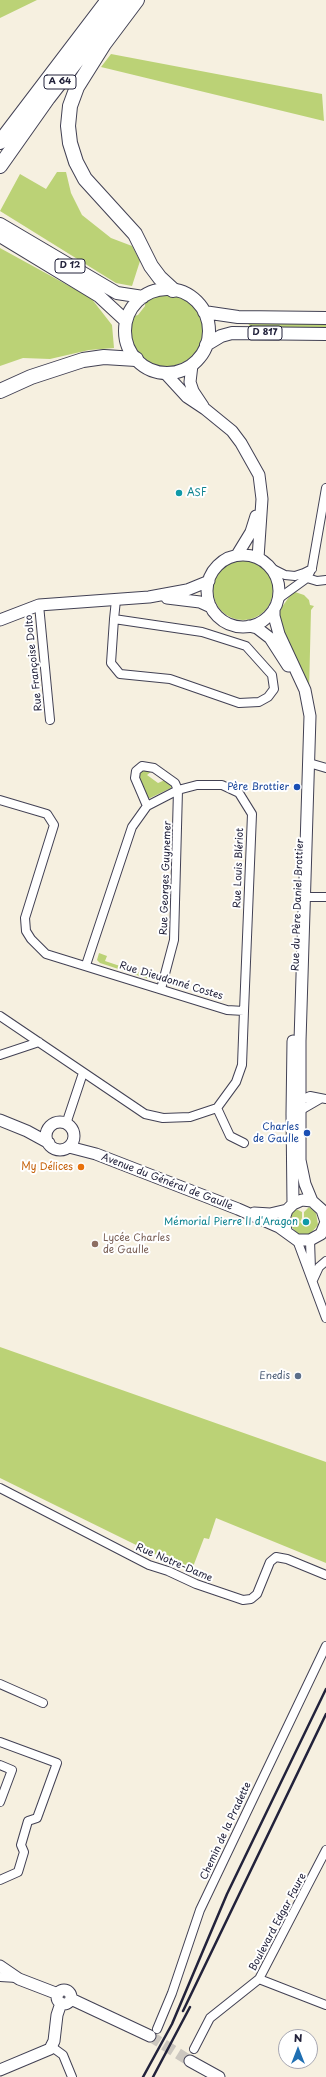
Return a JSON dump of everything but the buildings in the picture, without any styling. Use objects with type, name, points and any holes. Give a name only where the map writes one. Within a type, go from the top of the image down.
[{"type":"highway","name":"A 64","points":[[0,142],[108,0]]},
{"type":"highway","name":"A 64","points":[[0,166],[48,98],[124,0]]},
{"type":"highway","points":[[137,0],[104,44],[77,87],[70,106],[68,126],[70,142],[76,162],[85,179],[135,234],[151,266],[160,278],[173,290]]},
{"type":"highway","points":[[0,391],[31,377],[84,360],[104,357],[136,359]]},
{"type":"main road","name":"D 12","points":[[1,228],[117,293],[143,297]]},
{"type":"main road","name":"D 12","points":[[1,228],[99,296],[126,321]]},
{"type":"main road","points":[[173,290],[191,297],[204,312],[208,334],[206,345],[200,356],[192,364],[179,371],[165,373],[149,368],[136,359],[126,341],[126,321],[135,303],[143,297],[152,292],[173,290]]},
{"type":"main road","name":"D 817","points":[[204,312],[238,317],[326,318]]},
{"type":"main road","name":"D 817","points":[[206,345],[221,336],[232,333],[326,334]]},
{"type":"main road","points":[[192,364],[190,382],[204,409]]},
{"type":"main road","points":[[165,373],[187,398],[232,431],[241,443],[259,475],[262,499],[258,558]]},
{"type":"main road","points":[[237,555],[251,532],[262,499]]},
{"type":"main road","points":[[237,555],[248,555],[258,558],[271,568],[278,582],[276,604],[260,623],[249,626],[234,626],[221,619],[211,607],[207,592],[209,581],[215,568],[220,563],[237,555]]},
{"type":"main road","points":[[0,620],[39,605],[149,597],[188,590],[209,581]]},
{"type":"main road","points":[[149,597],[184,599],[211,607]]},
{"type":"main road","name":"Rue du Père Daniel Brottier","points":[[276,604],[274,616],[279,634],[305,690],[310,716],[300,1041],[302,1171],[312,1201]]},
{"type":"main road","name":"Rue du Père Daniel Brottier","points":[[249,626],[257,628],[270,638],[287,664],[299,692],[303,718],[301,1102],[290,1207]]},
{"type":"main road","points":[[0,1120],[27,1131],[49,1143],[55,1149],[60,1150],[69,1147],[74,1140],[74,1135],[70,1126],[66,1124],[56,1123],[41,1131],[27,1131]]},
{"type":"main road","points":[[49,1128],[47,1136],[49,1143]]},
{"type":"main road","name":"Avenue du Général de Gaulle","points":[[74,1135],[96,1154]]},
{"type":"main road","name":"Avenue du Général de Gaulle","points":[[69,1147],[96,1154],[238,1210]]},
{"type":"main road","points":[[302,1200],[312,1201],[322,1210],[326,1222],[317,1240],[297,1240],[286,1231],[238,1210],[262,1214],[276,1214],[302,1200]]},
{"type":"main road","points":[[286,1231],[284,1219],[290,1207]]},
{"type":"main road","points":[[0,1966],[19,1979],[63,1998],[153,2032]]},
{"type":"main road","points":[[0,2070],[44,2053],[52,2047],[57,2015],[63,1998]]},
{"type":"main road","points":[[190,2060],[219,2077]]},
{"type":"street","points":[[276,604],[307,578],[312,568],[326,488]]},
{"type":"street","points":[[271,568],[285,576],[295,576],[312,568]]},
{"type":"street","points":[[307,578],[317,581],[326,580]]},
{"type":"street","points":[[114,620],[202,632],[246,646],[272,675],[274,689],[268,697],[259,702],[239,703],[170,680],[120,674],[111,663],[114,620],[116,600]]},
{"type":"street","name":"Rue Françoise Dolto","points":[[39,605],[50,720]]},
{"type":"street","points":[[309,763],[326,768]]},
{"type":"street","points":[[146,806],[135,778],[139,768],[146,766],[154,768],[175,784],[178,790]]},
{"type":"street","name":"Rue Louis Blériot","points":[[86,965],[132,827],[146,806],[178,790],[197,784],[222,785],[239,793],[252,814],[244,1011]]},
{"type":"street","name":"Rue Georges Guynemer","points":[[161,989],[174,940],[178,790]]},
{"type":"street","name":"Rue Dieudonné Costes","points":[[0,800],[47,814],[54,825],[25,918],[26,931],[31,939],[46,954],[86,965],[227,1010],[244,1011]]},
{"type":"street","points":[[305,897],[326,897]]},
{"type":"street","points":[[0,1016],[145,1114],[163,1118],[190,1117],[217,1108],[236,1082],[242,1065],[244,1011]]},
{"type":"street","points":[[0,1055],[39,1042]]},
{"type":"street","points":[[66,1124],[84,1072]]},
{"type":"street","points":[[301,1102],[323,1099]]},
{"type":"street","points":[[301,1102],[323,1099]]},
{"type":"street","points":[[217,1108],[230,1136],[244,1143]]},
{"type":"street","points":[[297,1240],[325,1314]]},
{"type":"street","points":[[313,1283],[310,1258],[317,1240]]},
{"type":"street","points":[[313,1283],[315,1273],[326,1261]]},
{"type":"street","name":"Rue Notre-Dame","points":[[0,1488],[148,1565],[168,1571],[196,1584],[243,1600],[250,1599],[257,1594],[270,1562],[276,1557],[287,1559],[326,1575]]},
{"type":"street","name":"Chemin de la Pradette","points":[[153,2032],[172,1993],[200,1910],[326,1646]]},
{"type":"street","points":[[0,1684],[43,1703]]},
{"type":"street","points":[[0,1742],[57,1763],[37,1818],[28,1821],[21,1845],[24,1852],[18,1872],[0,1880]]},
{"type":"street","points":[[0,1765],[12,1770],[0,1802]]},
{"type":"street","name":"Boulevard Edgar Faure","points":[[194,2049],[210,2018],[259,1979],[322,1867],[326,1850]]},
{"type":"street","points":[[0,1977],[19,1979]]},
{"type":"street","points":[[259,1979],[326,2005]]},
{"type":"street","points":[[52,2047],[63,2054],[72,2077]]},
{"type":"green space","points":[[0,0],[37,0],[0,18]]},
{"type":"green space","points":[[111,54],[322,94],[324,121],[101,67]]},
{"type":"green space","points":[[57,172],[66,172],[71,193],[82,215],[111,238],[132,246],[140,261],[132,286],[116,283],[0,211],[20,174],[46,189]]},
{"type":"green space","points":[[0,248],[91,298],[112,325],[114,348],[89,350],[50,359],[23,358],[0,366]]},
{"type":"green space","points":[[167,294],[179,296],[190,302],[198,311],[202,322],[203,334],[200,345],[194,355],[184,362],[173,366],[161,366],[150,363],[134,346],[131,334],[132,322],[134,316],[138,315],[145,306],[145,302],[155,296]]},
{"type":"green space","points":[[248,323],[326,324],[326,329],[250,327]]},
{"type":"green space","points":[[243,560],[259,565],[264,569],[268,574],[273,590],[268,606],[264,611],[259,615],[243,620],[227,615],[222,611],[218,606],[213,590],[218,574],[222,569],[227,565]]},
{"type":"green space","points":[[295,592],[304,595],[309,600],[310,605],[314,606],[311,610],[309,692],[280,627],[279,613],[289,597]]},
{"type":"green space","points":[[142,769],[152,771],[147,775],[158,783],[165,780],[171,785],[171,788],[147,798],[139,777]]},
{"type":"green space","points":[[99,953],[107,956],[105,961],[150,976],[154,972],[158,973],[155,978],[149,979],[100,963],[97,960]]},
{"type":"green space","points":[[309,1207],[316,1213],[318,1225],[310,1234],[298,1234],[290,1225],[292,1213],[296,1209],[302,1212],[300,1222],[305,1226],[308,1221],[304,1218],[304,1212]]},
{"type":"green space","points":[[0,1347],[326,1462],[326,1563],[216,1518],[209,1539],[204,1538],[191,1572],[0,1478]]},
{"type":"tunnel","points":[[150,2036],[190,2061]]},
{"type":"railway","points":[[143,2077],[172,2024],[227,1894],[326,1689]]},
{"type":"railway","points":[[183,2011],[326,1714]]},
{"type":"railway","points":[[153,2077],[190,2007]]},
{"type":"place","name":"ASF","points":[[179,493]]},
{"type":"place","name":"Père Brottier","points":[[297,787]]},
{"type":"place","name":"Charles de Gaulle","points":[[307,1133]]},
{"type":"place","name":"My Délices","points":[[81,1167]]},
{"type":"place","name":"Mémorial Pierre II d'Aragon","points":[[306,1222]]},
{"type":"place","name":"Lycée Charles de Gaulle","points":[[95,1244]]},
{"type":"place","name":"Enedis","points":[[298,1376]]}]
